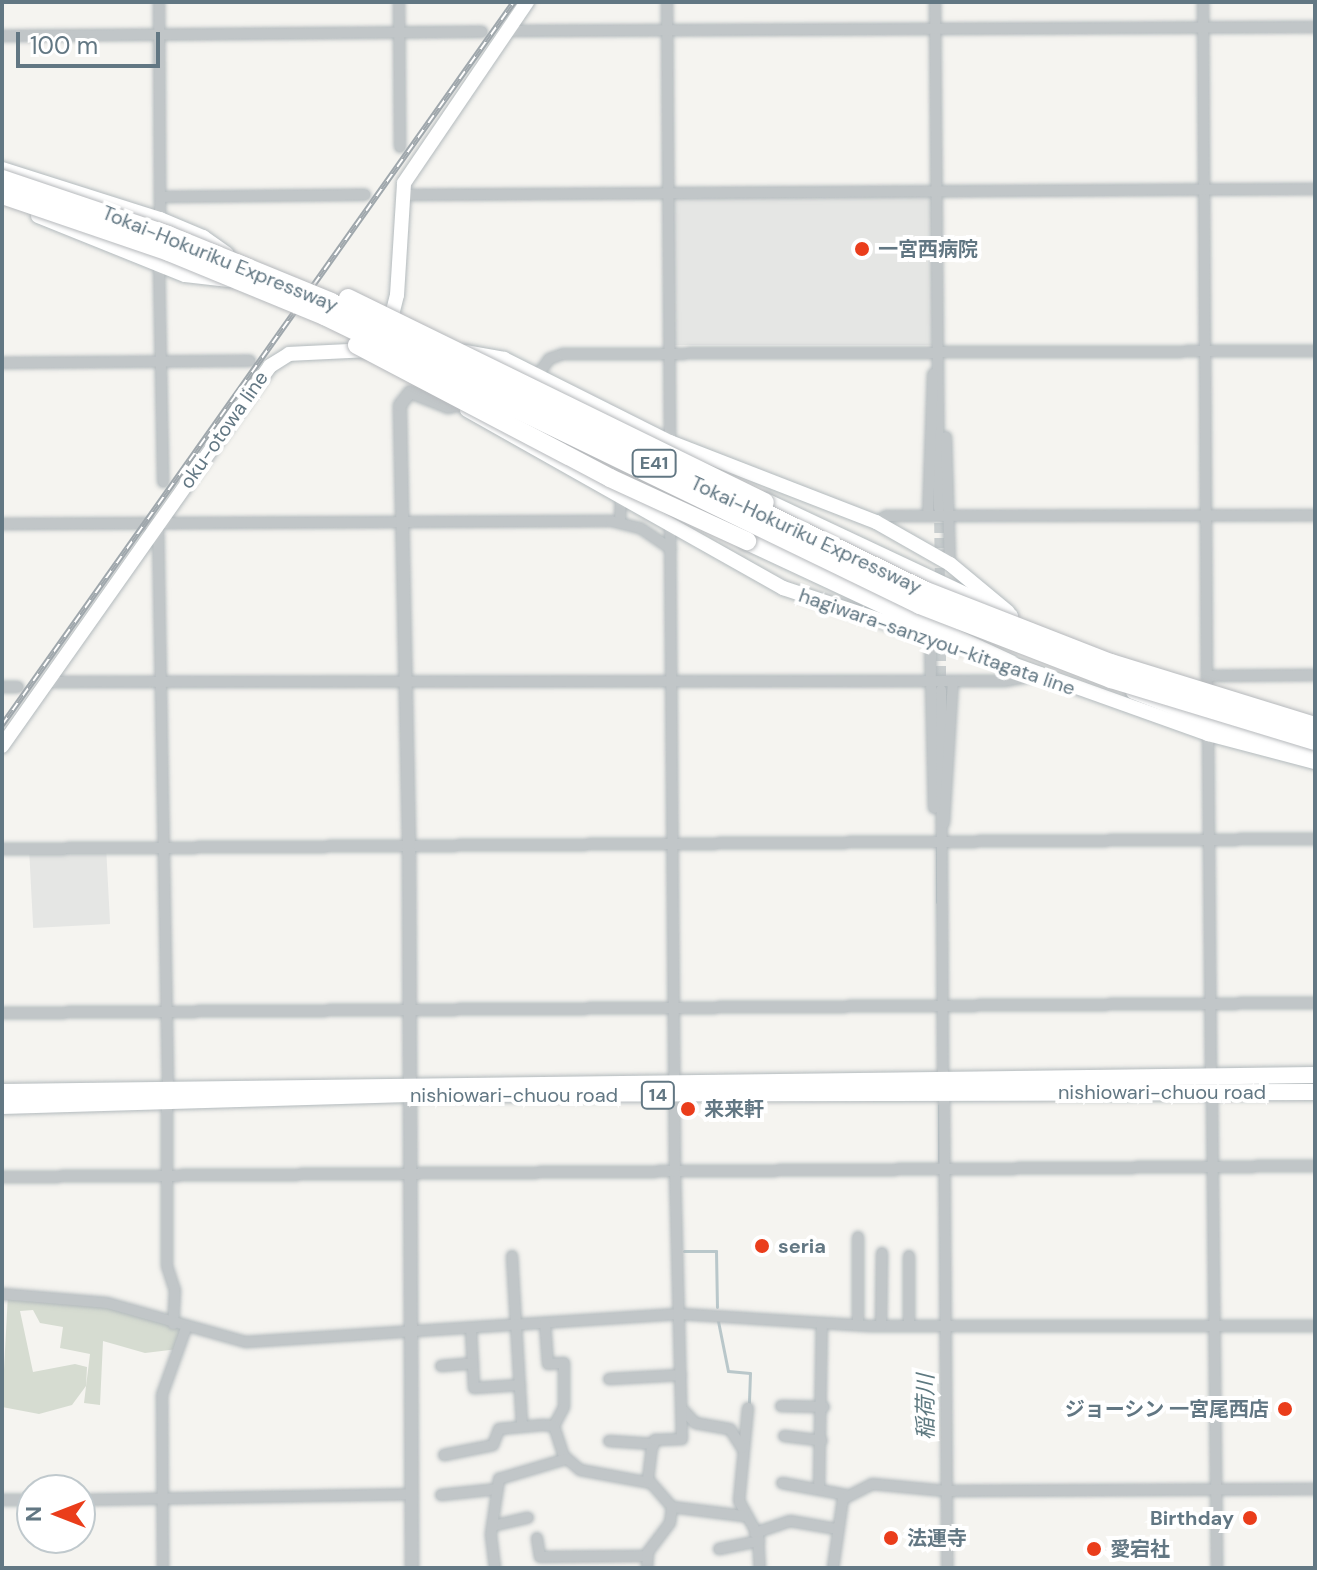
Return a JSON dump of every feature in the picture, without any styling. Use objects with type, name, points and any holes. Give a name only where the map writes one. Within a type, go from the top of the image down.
[{"type":"highway","name":"Tokai-Hokuriku Expressway","points":[[2,179],[217,254],[331,302],[704,488],[926,591],[1111,663],[1315,726]]},
{"type":"highway","name":"Tokai-Hokuriku Expressway","points":[[2,195],[110,231],[324,316],[920,605],[1098,674],[1315,741]]},
{"type":"highway","points":[[110,231],[272,301],[610,478],[1011,664]]},
{"type":"highway","points":[[217,254],[386,314],[765,502],[1019,622]]},
{"type":"main road","points":[[384,337],[397,295],[401,195],[425,148],[527,2]]},
{"type":"main road","name":"hagiwara-sanzyou-kitagata line","points":[[2,169],[160,219],[203,237],[273,286],[384,337],[422,348],[492,355],[670,442],[876,522],[950,564],[1019,622],[1118,685],[1208,727],[1315,750]]},
{"type":"main road","name":"hagiwara-sanzyou-kitagata line","points":[[2,204],[195,278],[273,286]]},
{"type":"main road","name":"hagiwara-sanzyou-kitagata line","points":[[384,337],[461,404],[506,435],[783,588],[1040,675],[1315,762]]},
{"type":"main road","name":"oku-otowa line","points":[[2,746],[270,366],[289,354],[365,352],[384,337]]},
{"type":"main road","name":"nishiowari-chuou road","points":[[2,1092],[1212,1084],[1315,1075]]},
{"type":"main road","name":"nishiowari-chuou road","points":[[1212,1084],[1315,1092]]},
{"type":"main road","name":"nishiowari-chuou road","points":[[2,1106],[168,1093]]},
{"type":"street","points":[[159,2],[163,482]]},
{"type":"street","points":[[399,2],[400,147]]},
{"type":"street","points":[[609,1441],[654,1444],[682,1439],[674,1088],[667,2]]},
{"type":"street","points":[[935,2],[939,508]]},
{"type":"street","points":[[1203,2],[1208,840],[1217,1568]]},
{"type":"street","points":[[506,31],[936,32],[1315,27]]},
{"type":"street","points":[[2,36],[482,32]]},
{"type":"street","points":[[401,195],[1315,189]]},
{"type":"street","points":[[160,197],[365,195]]},
{"type":"street","points":[[506,435],[537,376],[555,356],[1315,351]]},
{"type":"street","points":[[928,516],[929,395],[937,352]]},
{"type":"street","points":[[937,352],[951,516],[950,564]]},
{"type":"street","points":[[2,363],[250,361]]},
{"type":"street","points":[[412,1568],[409,843],[401,523],[402,397],[417,392],[448,407],[461,404]]},
{"type":"street","points":[[620,522],[621,496]]},
{"type":"street","points":[[876,522],[886,516],[1315,515]]},
{"type":"street","points":[[2,524],[620,522],[671,549]]},
{"type":"street","points":[[158,523],[164,1010],[168,1093],[167,1266],[175,1290],[173,1324]]},
{"type":"street","points":[[930,638],[931,793],[942,841]]},
{"type":"street","points":[[47,682],[953,681],[1040,675]]},
{"type":"street","points":[[1207,676],[1315,675]]},
{"type":"street","points":[[942,841],[953,681]]},
{"type":"street","points":[[2,687],[18,687]]},
{"type":"street","points":[[941,690],[947,1568]]},
{"type":"street","points":[[2,849],[409,843],[1315,839]]},
{"type":"street","points":[[2,1013],[1315,1003]]},
{"type":"street","points":[[2,1177],[1315,1166]]},
{"type":"street","points":[[858,1237],[858,1325]]},
{"type":"street","points":[[881,1326],[882,1253]]},
{"type":"street","points":[[512,1256],[522,1423]]},
{"type":"street","points":[[909,1256],[909,1326]]},
{"type":"street","points":[[2,1294],[107,1303],[186,1328],[246,1342],[679,1314],[881,1326],[1315,1326]]},
{"type":"street","points":[[545,1323],[548,1364],[564,1363],[564,1407],[554,1426],[566,1459],[590,1473],[650,1483],[672,1507],[743,1516]]},
{"type":"street","points":[[819,1488],[824,1407],[822,1323]]},
{"type":"street","points":[[163,1568],[162,1395],[186,1328]]},
{"type":"street","points":[[471,1329],[474,1388],[520,1385]]},
{"type":"street","points":[[441,1366],[473,1363]]},
{"type":"street","points":[[609,1379],[681,1375]]},
{"type":"street","points":[[682,1405],[695,1423],[730,1429],[742,1449]]},
{"type":"street","points":[[781,1406],[824,1407]]},
{"type":"street","points":[[748,1408],[738,1483],[743,1516],[757,1537],[761,1567]]},
{"type":"street","points":[[444,1455],[493,1445],[499,1429],[522,1423],[554,1426]]},
{"type":"street","points":[[784,1436],[822,1441]]},
{"type":"street","points":[[650,1483],[654,1444]]},
{"type":"street","points":[[495,1568],[492,1526],[502,1477],[566,1459]]},
{"type":"street","points":[[782,1483],[846,1495],[872,1484],[946,1491],[1315,1489]]},
{"type":"street","points":[[441,1495],[498,1489]]},
{"type":"street","points":[[96,1500],[412,1494]]},
{"type":"street","points":[[837,1567],[837,1529],[846,1495]]},
{"type":"street","points":[[647,1568],[647,1556],[670,1523],[672,1507]]},
{"type":"street","points":[[492,1526],[528,1518]]},
{"type":"street","points":[[719,1549],[757,1537],[790,1521],[837,1529]]},
{"type":"street","points":[[537,1538],[540,1557],[647,1556]]},
{"type":"shaded area","points":[[672,195],[932,195],[932,345],[672,345]]},
{"type":"shaded area","points":[[106,846],[110,924],[33,928],[29,850]]},
{"type":"shaded area","points":[[8,1294],[107,1303],[186,1328],[178,1349],[145,1353],[103,1341],[100,1405],[84,1403],[90,1354],[60,1348],[63,1327],[40,1323],[33,1310],[20,1311],[33,1372],[75,1364],[87,1367],[86,1386],[72,1405],[39,1414],[2,1407]]},
{"type":"waterway","name":"稲荷川","points":[[937,846],[937,902]]},
{"type":"waterway","name":"稲荷川","points":[[939,1105],[939,1161]]},
{"type":"waterway","points":[[684,1251],[716,1251],[717,1307]]},
{"type":"waterway","points":[[718,1321],[728,1371],[750,1373],[749,1404]]},
{"type":"tunnel","points":[[939,508],[940,588]]},
{"type":"tunnel","points":[[941,636],[941,688]]},
{"type":"railway","points":[[2,725],[514,2]]},
{"type":"place","name":"一宮西病院","points":[[862,249]]},
{"type":"place","name":"来来軒","points":[[688,1109]]},
{"type":"place","name":"seria","points":[[762,1246]]},
{"type":"place","name":"ジョーシン 一宮尾西店","points":[[1285,1409]]},
{"type":"place","name":"Birthday","points":[[1250,1518]]},
{"type":"place","name":"法運寺","points":[[891,1538]]},
{"type":"place","name":"愛宕社","points":[[1094,1549]]}]
